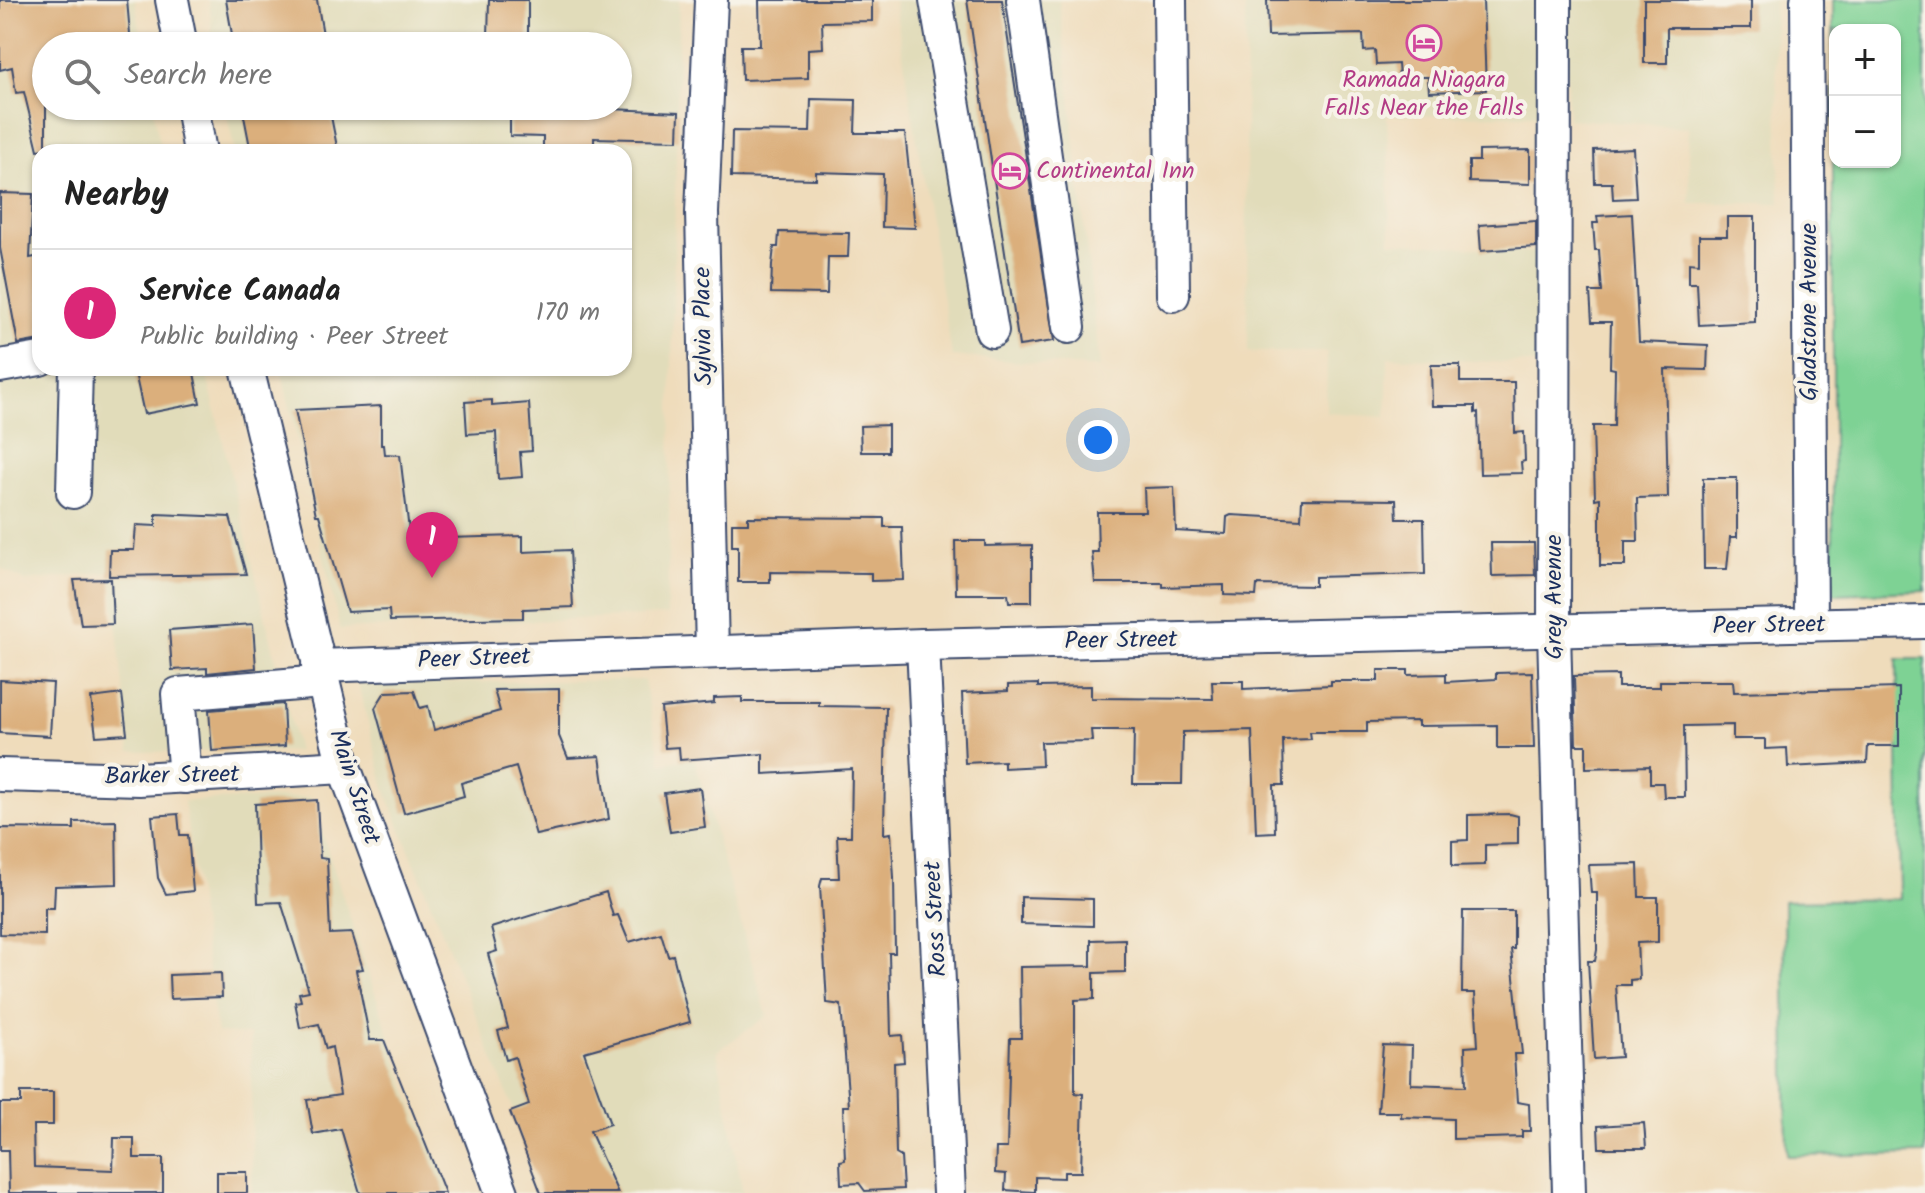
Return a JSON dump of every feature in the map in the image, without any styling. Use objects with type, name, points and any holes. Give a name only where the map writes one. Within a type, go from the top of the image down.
[{"type":"street","points":[[172,0],[178,32]]},
{"type":"street","name":"Sylvia Place","points":[[711,0],[702,213],[712,652]]},
{"type":"street","points":[[936,0],[992,331]]},
{"type":"street","points":[[1023,0],[1069,327]]},
{"type":"street","points":[[1170,0],[1173,295]]},
{"type":"street","name":"Grey Avenue","points":[[1555,0],[1554,631],[1569,1193]]},
{"type":"street","name":"Gladstone Avenue","points":[[1807,0],[1811,625]]},
{"type":"street","points":[[194,120],[199,144]]},
{"type":"street","points":[[0,366],[32,360]]},
{"type":"street","points":[[73,492],[76,376]]},
{"type":"street","name":"Main Street","points":[[249,376],[344,767],[502,1193]]},
{"type":"street","name":"Peer Street","points":[[185,777],[178,694],[320,674],[712,652],[923,645],[1925,622]]},
{"type":"street","name":"Ross Street","points":[[923,645],[949,1193]]},
{"type":"street","name":"Barker Street","points":[[0,775],[185,777],[344,767]]},
{"type":"shaded area","points":[[0,0],[135,0],[141,32],[32,32],[32,120],[155,120],[160,144],[32,144],[32,376],[207,376],[298,751],[130,752],[111,572],[26,581],[0,568]]},
{"type":"shaded area","points":[[209,0],[679,0],[667,615],[340,629],[283,376],[632,376],[632,144],[233,144],[228,120],[632,120],[632,32],[212,32]]},
{"type":"shaded area","points":[[894,0],[1059,0],[1100,368],[952,356]]},
{"type":"shaded area","points":[[1245,0],[1539,0],[1544,115],[1387,116],[1390,242],[1542,253],[1541,364],[1388,357],[1386,417],[1326,413],[1327,352],[1248,352]]},
{"type":"shaded area","points":[[1565,0],[1774,0],[1780,203],[1690,203],[1688,127],[1568,119]]},
{"type":"shaded area","points":[[644,680],[661,764],[694,758],[767,1016],[717,1051],[743,1193],[547,1193],[386,792],[358,684]]},
{"type":"shaded area","points":[[310,797],[411,1102],[451,1193],[252,1193],[251,1035],[217,1033],[184,801]]},
{"type":"green space","points":[[1833,0],[1925,0],[1925,591],[1833,594],[1833,168],[1901,168],[1901,24],[1833,24]]},
{"type":"green space","points":[[1897,659],[1925,659],[1925,1154],[1787,1156],[1784,901],[1900,899]]},
{"type":"building","points":[[0,0],[127,0],[130,32],[32,32],[32,120],[46,120],[46,144],[37,144],[24,92],[16,93],[12,67],[0,70]]},
{"type":"building","points":[[226,0],[317,0],[323,32],[232,32]]},
{"type":"building","points":[[489,0],[528,0],[528,32],[488,32]]},
{"type":"building","points":[[759,0],[872,0],[872,21],[822,22],[823,48],[808,49],[808,78],[742,80],[741,46],[760,46]]},
{"type":"building","name":"Continental Inn","points":[[967,0],[1002,0],[1054,341],[1019,346]]},
{"type":"building","name":"Ramada Niagara Falls Near the Falls","points":[[1267,0],[1483,0],[1486,90],[1429,92],[1428,77],[1399,77],[1398,64],[1376,65],[1375,50],[1364,51],[1363,34],[1268,36]]},
{"type":"building","points":[[1644,0],[1751,0],[1751,28],[1667,28],[1667,63],[1644,63]]},
{"type":"building","points":[[811,99],[856,100],[855,133],[905,133],[915,228],[882,227],[883,174],[816,172],[816,179],[731,177],[732,131],[810,132]]},
{"type":"building","points":[[632,110],[679,112],[678,140],[594,138],[594,144],[543,144],[543,137],[510,136],[510,120],[632,120]]},
{"type":"building","points":[[245,120],[332,120],[336,144],[249,144]]},
{"type":"building","points":[[1633,148],[1636,198],[1613,199],[1612,183],[1595,183],[1594,150]]},
{"type":"building","points":[[1530,150],[1530,184],[1469,182],[1469,161],[1479,161],[1479,151]]},
{"type":"building","points":[[0,193],[32,194],[32,341],[18,344],[0,248]]},
{"type":"building","points":[[1632,214],[1639,342],[1708,345],[1707,370],[1665,369],[1668,497],[1637,498],[1638,541],[1625,541],[1625,566],[1600,566],[1600,498],[1595,499],[1593,426],[1614,426],[1615,369],[1610,368],[1611,322],[1592,322],[1590,292],[1602,292],[1599,250],[1595,250],[1593,223],[1598,223],[1597,216]]},
{"type":"building","points":[[1727,217],[1755,217],[1755,322],[1699,325],[1697,283],[1689,283],[1689,262],[1699,263],[1699,236],[1727,236]]},
{"type":"building","points":[[1536,221],[1536,247],[1481,251],[1479,225]]},
{"type":"building","points":[[779,232],[849,233],[848,257],[828,257],[827,294],[771,293],[774,247],[778,247]]},
{"type":"building","points":[[1431,365],[1460,365],[1460,382],[1514,382],[1515,433],[1524,432],[1525,461],[1521,462],[1522,473],[1480,474],[1478,412],[1475,413],[1475,406],[1432,406]]},
{"type":"building","points":[[136,376],[195,376],[200,403],[144,414]]},
{"type":"building","points":[[492,400],[492,406],[529,403],[532,451],[520,452],[522,477],[498,479],[496,432],[467,434],[465,402]]},
{"type":"building","points":[[381,406],[381,445],[384,445],[385,454],[400,455],[410,539],[523,536],[523,552],[570,550],[573,607],[523,609],[523,618],[390,621],[389,610],[347,612],[319,515],[316,515],[295,410]]},
{"type":"building","points":[[888,425],[888,452],[861,452],[860,426]]},
{"type":"building","points":[[1703,478],[1737,478],[1737,537],[1730,537],[1727,569],[1704,569]]},
{"type":"building","points":[[1174,487],[1176,531],[1226,534],[1227,517],[1231,515],[1301,519],[1302,499],[1396,500],[1397,519],[1424,519],[1425,574],[1315,577],[1315,586],[1257,585],[1256,596],[1224,595],[1224,585],[1163,587],[1163,583],[1095,583],[1092,552],[1098,552],[1097,512],[1145,512],[1144,488]]},
{"type":"building","points":[[156,514],[230,517],[246,574],[109,576],[110,550],[134,550],[136,525],[156,526]]},
{"type":"building","points":[[748,517],[884,518],[884,527],[902,527],[904,580],[871,581],[871,573],[770,572],[770,582],[738,582],[738,546],[732,546],[732,523],[748,523]]},
{"type":"building","points":[[955,541],[985,541],[985,546],[1032,545],[1032,602],[1009,602],[1008,594],[956,594]]},
{"type":"building","points":[[1491,543],[1534,543],[1535,575],[1492,576]]},
{"type":"building","points":[[111,579],[113,624],[81,625],[74,580]]},
{"type":"building","points":[[253,624],[256,668],[207,673],[207,668],[172,670],[169,630]]},
{"type":"building","points":[[1378,670],[1408,670],[1408,675],[1446,674],[1446,682],[1496,679],[1496,673],[1532,672],[1534,748],[1497,748],[1497,725],[1418,726],[1418,721],[1367,722],[1367,732],[1310,732],[1311,739],[1283,740],[1284,785],[1274,785],[1275,832],[1256,833],[1252,730],[1183,732],[1182,784],[1133,784],[1134,730],[1091,730],[1092,741],[1041,742],[1042,766],[1004,768],[1004,761],[965,763],[962,693],[1008,691],[1008,685],[1038,684],[1038,687],[1091,686],[1091,698],[1213,699],[1212,681],[1243,681],[1243,689],[1331,685],[1331,681],[1378,681]]},
{"type":"building","points":[[1618,675],[1618,687],[1660,687],[1660,681],[1733,681],[1734,692],[1899,688],[1899,746],[1868,746],[1867,763],[1788,767],[1787,748],[1765,749],[1765,739],[1733,739],[1733,725],[1684,726],[1685,797],[1664,797],[1663,783],[1650,783],[1650,766],[1586,768],[1586,745],[1576,745],[1574,676]]},
{"type":"building","points":[[0,680],[53,683],[50,736],[0,733]]},
{"type":"building","points":[[559,689],[559,736],[568,758],[600,756],[609,819],[536,835],[516,767],[461,783],[464,796],[404,813],[375,708],[385,692],[414,691],[420,708],[428,706],[434,730],[500,711],[494,690]]},
{"type":"building","points":[[122,694],[127,734],[96,736],[91,698]]},
{"type":"building","points":[[742,697],[742,702],[819,702],[819,706],[886,707],[884,834],[891,833],[894,877],[895,953],[889,953],[891,1036],[902,1035],[904,1062],[894,1063],[896,1154],[901,1157],[903,1189],[865,1191],[859,1183],[841,1184],[840,1161],[845,1160],[843,1106],[849,1106],[841,1005],[827,1003],[820,886],[822,878],[839,878],[837,836],[851,836],[852,769],[763,774],[763,754],[680,760],[679,747],[665,748],[661,708],[714,703],[714,698]]},
{"type":"building","points":[[283,704],[285,746],[212,751],[209,710]]},
{"type":"building","points":[[700,788],[705,827],[670,832],[664,793]]},
{"type":"building","points":[[317,800],[320,858],[327,859],[330,934],[352,933],[363,969],[356,970],[370,1040],[384,1040],[445,1193],[360,1193],[341,1129],[313,1134],[307,1100],[340,1095],[332,1047],[326,1049],[319,1024],[300,1028],[295,1002],[301,1001],[299,993],[309,991],[281,902],[258,903],[255,804]]},
{"type":"building","points":[[178,814],[180,835],[188,835],[193,891],[166,894],[158,878],[152,816]]},
{"type":"building","points":[[1468,815],[1518,816],[1518,844],[1485,845],[1485,865],[1452,866],[1452,841],[1468,840]]},
{"type":"building","points":[[116,821],[117,884],[55,886],[54,908],[45,908],[45,935],[0,934],[0,828],[74,829],[74,822]]},
{"type":"building","points":[[1638,864],[1639,897],[1658,897],[1658,942],[1637,943],[1639,979],[1630,980],[1630,985],[1616,985],[1621,1057],[1594,1059],[1588,961],[1595,961],[1597,950],[1597,893],[1591,893],[1589,865]]},
{"type":"building","points":[[606,892],[613,916],[618,915],[629,942],[661,933],[668,956],[673,955],[690,1022],[584,1052],[610,1124],[590,1131],[618,1193],[541,1193],[510,1112],[529,1105],[515,1057],[506,1060],[498,1031],[508,1028],[488,954],[497,951],[491,928]]},
{"type":"building","points":[[1021,897],[1093,899],[1093,926],[1021,924]]},
{"type":"building","points":[[1463,911],[1514,911],[1514,949],[1511,949],[1522,1054],[1514,1054],[1517,1102],[1529,1104],[1530,1131],[1522,1131],[1522,1137],[1453,1139],[1453,1119],[1401,1117],[1401,1112],[1378,1112],[1383,1045],[1412,1046],[1411,1084],[1466,1086],[1465,1047],[1478,1046],[1475,993],[1462,993]]},
{"type":"building","points":[[1125,939],[1125,972],[1094,973],[1094,999],[1075,1000],[1075,1093],[1083,1094],[1081,1172],[1064,1172],[1064,1178],[1035,1177],[1035,1192],[1005,1190],[1006,1174],[995,1173],[996,1148],[1007,1148],[1010,1038],[1021,1038],[1020,967],[1091,966],[1091,940]]},
{"type":"building","points":[[221,973],[222,997],[170,999],[169,975]]},
{"type":"building","points":[[21,1092],[53,1092],[53,1125],[33,1125],[34,1167],[113,1170],[114,1138],[134,1138],[134,1158],[163,1158],[163,1193],[9,1193],[8,1150],[0,1150],[0,1103],[21,1103]]},
{"type":"building","points":[[1644,1123],[1646,1148],[1599,1148],[1598,1126]]},
{"type":"building","points":[[217,1172],[247,1172],[247,1193],[217,1193]]},
{"type":"place","name":"Ramada Niagara Falls Near the Falls","points":[[1424,43]]},
{"type":"place","name":"Continental Inn","points":[[1010,171]]},
{"type":"place","name":"Service Canada","points":[[432,578]]}]
